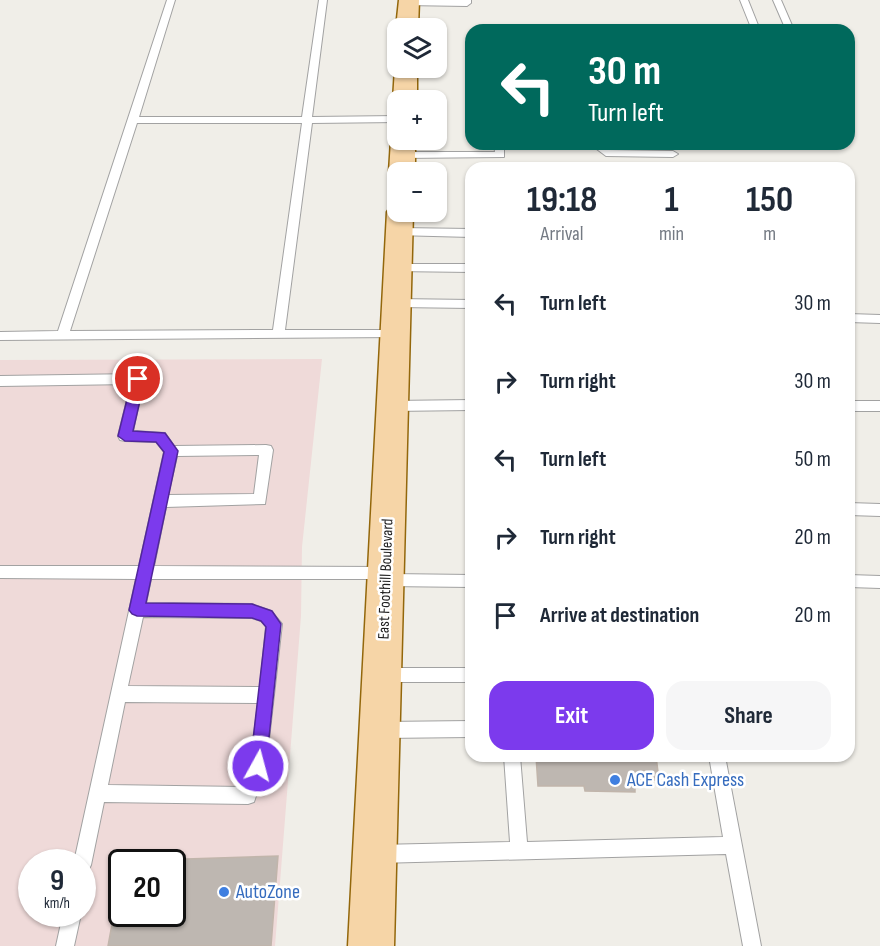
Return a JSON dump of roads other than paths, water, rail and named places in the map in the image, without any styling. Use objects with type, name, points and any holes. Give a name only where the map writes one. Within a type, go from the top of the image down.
[{"type":"main road","points":[[408,18],[409,2]]},
{"type":"main road","name":"East Foothill Boulevard","points":[[371,946],[400,222]]},
{"type":"lane","points":[[63,335],[171,0]]},
{"type":"lane","points":[[279,334],[323,0]]},
{"type":"lane","points":[[409,2],[467,3],[467,0]]},
{"type":"lane","points":[[744,0],[754,24]]},
{"type":"lane","points":[[777,0],[787,24]]},
{"type":"lane","points":[[133,120],[387,119]]},
{"type":"lane","points":[[402,156],[500,155],[500,150]]},
{"type":"lane","points":[[602,150],[606,153],[673,154]]},
{"type":"lane","points":[[400,222],[465,231]]},
{"type":"lane","points":[[398,268],[465,268]]},
{"type":"lane","points":[[397,303],[465,304]]},
{"type":"lane","points":[[855,318],[880,319]]},
{"type":"lane","points":[[0,336],[396,334]]},
{"type":"lane","points":[[0,381],[138,379],[125,436],[160,437],[171,451],[86,849]]},
{"type":"lane","points":[[392,406],[465,405]]},
{"type":"lane","points":[[855,406],[880,406]]},
{"type":"lane","points":[[161,501],[260,500],[266,450],[171,451]]},
{"type":"lane","points":[[855,509],[880,510]]},
{"type":"lane","points":[[0,572],[386,576],[465,581]]},
{"type":"lane","points":[[855,581],[880,582]]},
{"type":"lane","points":[[98,793],[248,796],[258,766],[274,624],[267,616],[252,611],[137,610]]},
{"type":"lane","points":[[382,675],[465,675]]},
{"type":"lane","points":[[119,694],[267,695]]},
{"type":"lane","points":[[379,730],[465,729]]},
{"type":"lane","points":[[512,762],[519,850]]},
{"type":"lane","points":[[718,762],[752,946]]},
{"type":"lane","points":[[375,854],[733,845]]},
{"type":"lane","points":[[65,946],[69,927]]},
{"type":"place","name":"ACE Cash Express","points":[[615,780]]},
{"type":"place","name":"AutoZone","points":[[224,892]]}]
